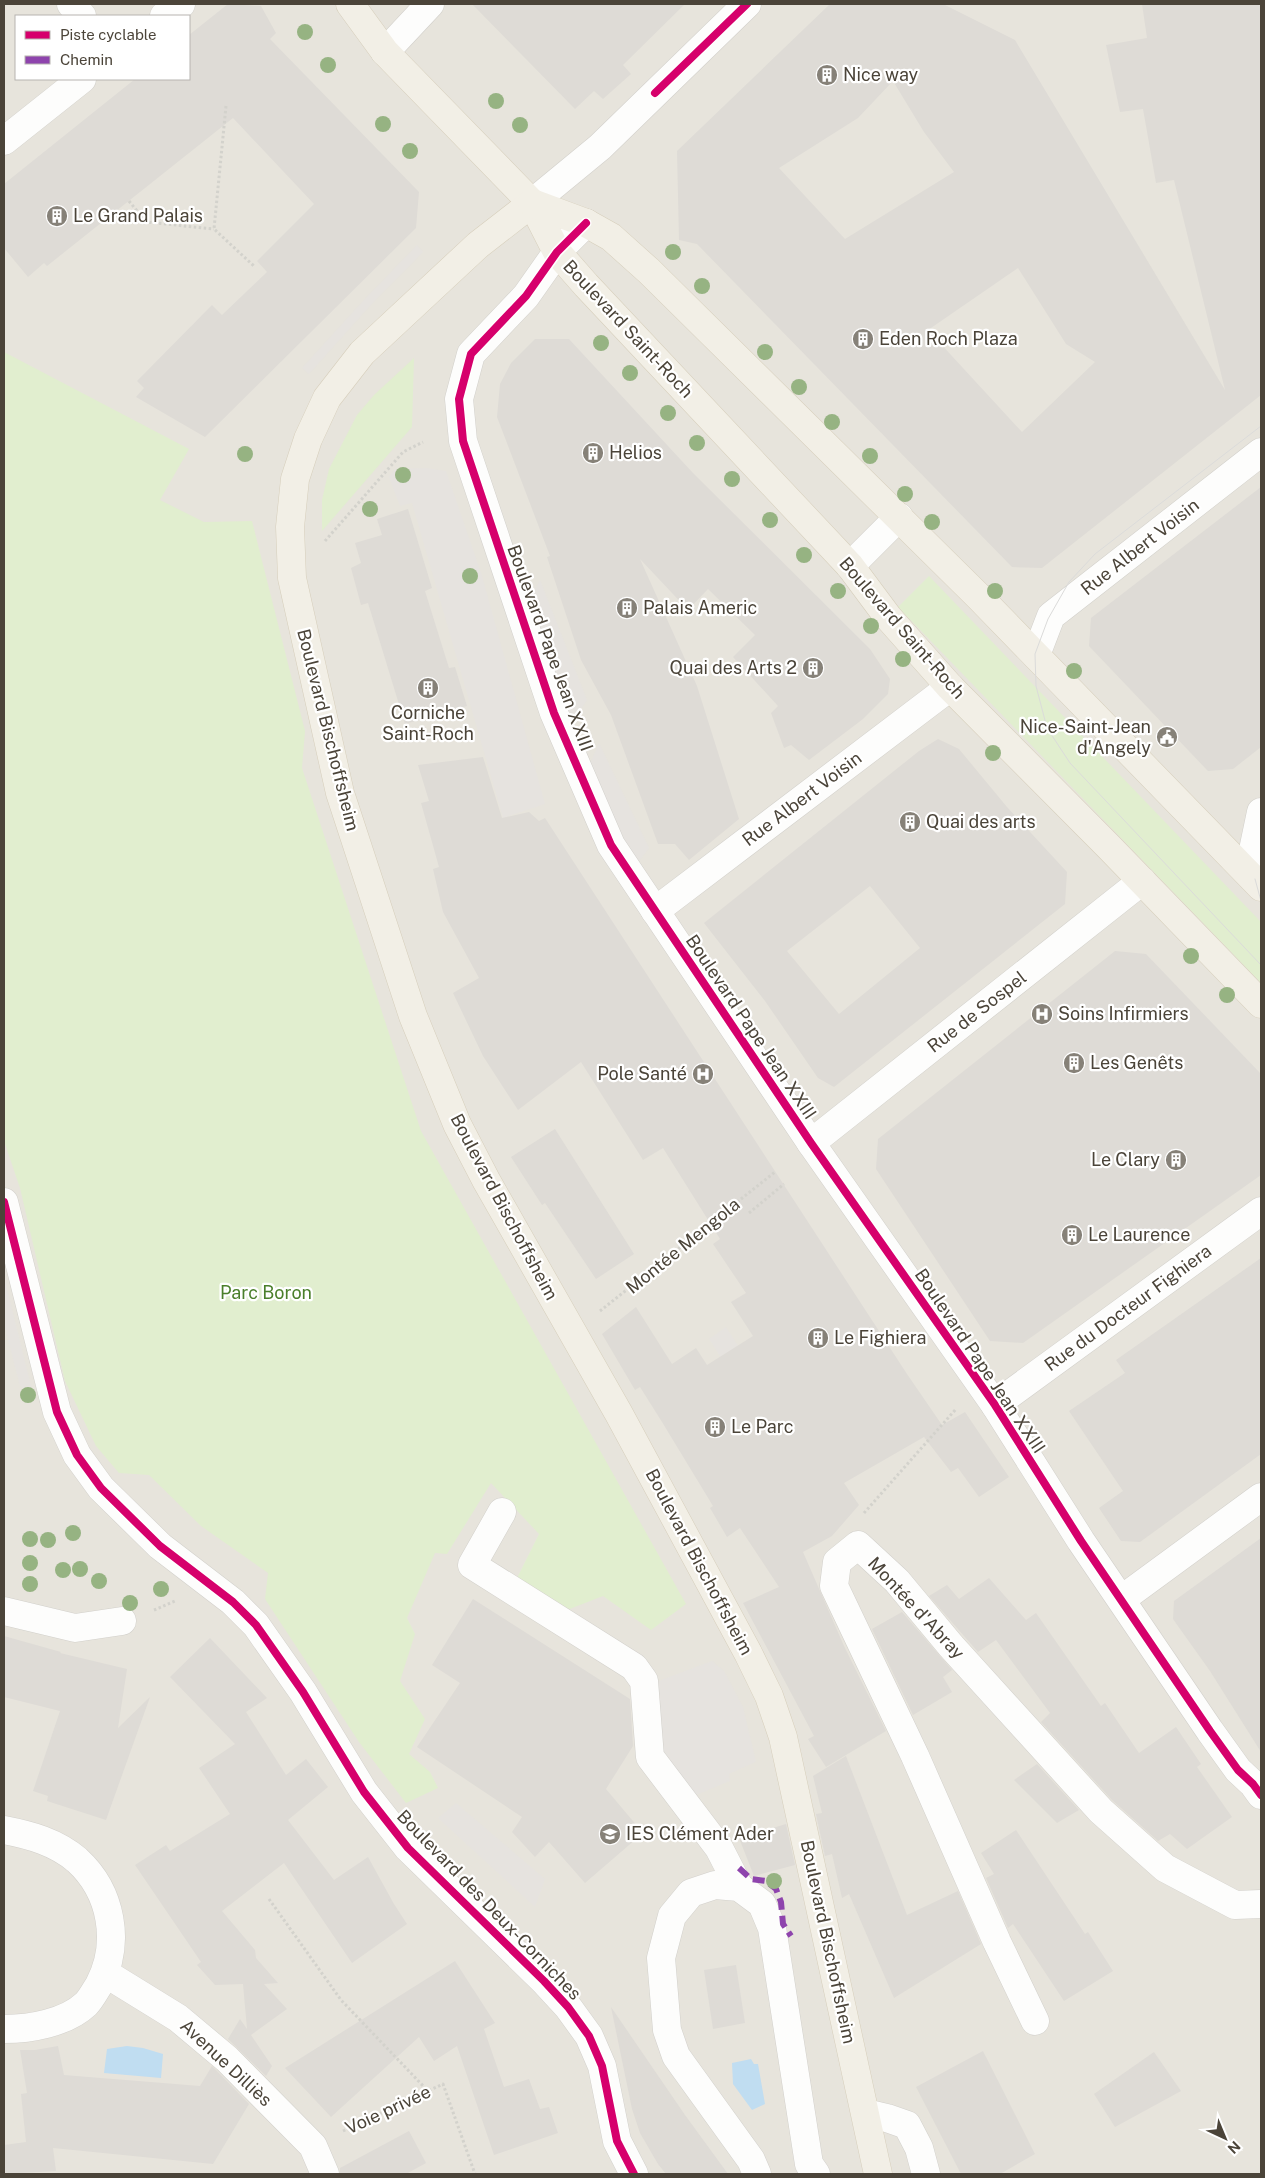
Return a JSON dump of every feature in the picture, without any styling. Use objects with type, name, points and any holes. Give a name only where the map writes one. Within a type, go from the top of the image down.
[{"type":"main road","points":[[350,4],[385,52],[532,203],[586,223],[611,237],[643,265],[899,517],[1258,883]]},
{"type":"main road","name":"Boulevard Saint-Roch","points":[[532,203],[557,252],[593,293],[850,566],[888,616],[950,686],[1261,1004]]},
{"type":"main road","name":"Boulevard Bischoffsheim","points":[[532,203],[478,244],[362,353],[327,398],[308,439],[295,479],[290,527],[292,578],[340,793],[413,1016],[457,1124],[486,1180],[637,1447],[748,1653],[768,1696],[783,1737],[878,2174]]},
{"type":"street","points":[[72,4],[81,15]]},
{"type":"street","points":[[165,15],[181,4]]},
{"type":"street","points":[[385,52],[430,4]]},
{"type":"street","points":[[532,203],[600,147],[747,4]]},
{"type":"street","points":[[4,141],[81,80]]},
{"type":"street","name":"Boulevard Pape Jean XXIII","points":[[586,223],[557,252],[526,296],[471,354],[459,399],[462,441],[554,713],[611,845],[811,1143],[987,1394],[1081,1541],[1238,1770],[1259,1786]]},
{"type":"street","name":"Rue Albert Voisin","points":[[1036,655],[1051,616],[1261,452]]},
{"type":"street","points":[[850,566],[899,517]]},
{"type":"street","name":"Rue Albert Voisin","points":[[655,911],[950,686]]},
{"type":"street","points":[[1258,883],[1252,855],[1261,812]]},
{"type":"street","name":"Rue de Sospel","points":[[811,1143],[1142,881]]},
{"type":"street","name":"Boulevard des Deux-Corniches","points":[[4,1202],[57,1412],[77,1455],[101,1488],[160,1546],[233,1602],[256,1625],[303,1692],[364,1792],[408,1848],[544,1981],[568,2007],[589,2036],[602,2066],[617,2141],[634,2174]]},
{"type":"street","name":"Rue du Docteur Fighiera","points":[[987,1394],[1261,1211]]},
{"type":"street","points":[[1122,1599],[1261,1497]]},
{"type":"street","points":[[502,1512],[472,1565],[634,1667],[644,1681],[650,1757],[719,1848],[739,1887],[762,1904],[772,1928],[809,2164],[816,2174]]},
{"type":"street","name":"Montée d'Abray","points":[[1035,2021],[997,1942],[915,1756],[834,1586],[837,1562],[858,1545],[897,1581],[951,1646],[1101,1811],[1165,1868],[1234,1905],[1261,1904]]},
{"type":"street","points":[[4,1611],[75,1628],[122,1621]]},
{"type":"street","points":[[4,1830],[40,1838],[77,1860],[102,1890],[110,1917],[112,1944],[105,1974],[87,2003],[74,2012],[51,2022],[22,2029],[4,2030]]},
{"type":"street","points":[[739,1887],[715,1885],[691,1893],[672,1916],[662,1958],[667,2030],[676,2056],[751,2160],[758,2174]]},
{"type":"street","name":"Avenue Dilliès","points":[[105,1974],[178,2018],[227,2059],[313,2146],[325,2174]]},
{"type":"street","points":[[866,2113],[907,2125],[919,2148],[926,2174]]},
{"type":"path","points":[[214,230],[226,106]]},
{"type":"path","points":[[129,201],[146,222],[214,230],[255,268]]},
{"type":"path","points":[[320,547],[403,452],[423,442]]},
{"type":"path","points":[[749,1213],[784,1184]]},
{"type":"path","points":[[858,1545],[856,1523],[987,1394]]},
{"type":"path","points":[[269,1899],[341,2000],[428,2090]]},
{"type":"shaded area","points":[[4,4],[1261,4],[1261,2174],[4,2174]]},
{"type":"shaded area","points":[[417,245],[423,252],[369,307],[309,374],[302,368],[363,301]]},
{"type":"shaded area","points":[[426,468],[446,471],[482,576],[545,804],[503,818],[412,503],[400,506],[389,477],[395,469]]},
{"type":"shaded area","points":[[540,580],[587,700],[568,728],[527,605]]},
{"type":"shaded area","points":[[599,743],[649,848],[633,869],[587,771]]},
{"type":"shaded area","points":[[4,1277],[33,1394],[20,1386],[4,1324]]},
{"type":"shaded area","points":[[726,1327],[786,1421],[769,1433],[709,1339]]},
{"type":"shaded area","points":[[712,1661],[724,1671],[743,1707],[756,1762],[729,1774],[730,1781],[691,1797],[660,1754],[656,1682]]},
{"type":"shaded area","points":[[456,1803],[545,1879],[535,1907],[438,1818]]},
{"type":"green space","name":"Parc Boron","points":[[4,352],[189,449],[160,500],[204,522],[252,521],[305,731],[302,768],[421,1131],[686,1604],[651,1630],[603,1596],[562,1612],[516,1580],[539,1534],[491,1483],[447,1554],[435,1553],[407,1618],[415,1634],[400,1681],[425,1719],[409,1754],[430,1772],[438,1788],[406,1803],[359,1742],[265,1599],[268,1573],[201,1526],[149,1475],[119,1473],[96,1446],[65,1381],[20,1188],[4,1141]]},
{"type":"green space","points":[[414,358],[412,427],[322,531],[322,500],[329,469],[357,415],[374,395]]},
{"type":"green space","points":[[929,576],[1261,922],[1261,983],[898,607]]},
{"type":"water","points":[[127,2046],[143,2048],[163,2054],[161,2078],[104,2073],[107,2049]]},
{"type":"water","points":[[751,2059],[754,2064],[758,2064],[765,2104],[752,2110],[733,2084],[732,2063]]},
{"type":"building","name":"Le Grand Palais","points":[[228,4],[261,6],[276,33],[270,39],[419,192],[416,228],[205,437],[136,397],[144,388],[137,381],[212,305],[222,315],[267,272],[257,261],[314,204],[233,118],[47,266],[44,263],[28,277],[4,248],[4,184],[134,80],[190,80],[190,34]]},
{"type":"building","points":[[472,4],[685,4],[623,65],[631,74],[603,99],[594,91],[575,109]]},
{"type":"building","points":[[830,4],[943,4],[1015,40],[1225,390],[1174,180],[1156,183],[1143,109],[1120,112],[1106,45],[1147,38],[1142,4],[1261,4],[1261,395],[1042,568],[1012,567],[697,244],[679,240],[677,151]],"holes":[[[893,81],[924,132],[954,172],[845,239],[779,168],[858,118]],[[1018,268],[1066,344],[1095,362],[1022,432],[928,330]]]},
{"type":"building","points":[[535,339],[569,339],[693,473],[870,649],[890,679],[888,694],[863,719],[809,760],[791,745],[784,748],[771,713],[778,706],[733,657],[755,635],[708,589],[688,610],[640,559],[697,686],[739,819],[689,860],[675,844],[658,844],[611,715],[581,660],[547,557],[550,556],[497,417],[500,384],[511,363]]},
{"type":"building","points":[[1261,487],[1261,747],[1233,769],[1208,771],[1089,646],[1091,618]]},
{"type":"building","points":[[408,509],[432,588],[425,591],[449,668],[455,667],[467,706],[405,724],[368,603],[361,605],[351,568],[361,563],[355,543],[382,535],[377,519]]},
{"type":"building","points":[[938,739],[959,749],[1007,807],[1067,872],[1065,904],[834,1087],[818,1078],[765,1001],[704,923],[919,751]],"holes":[[[870,886],[920,948],[839,1014],[787,951]]]},
{"type":"building","points":[[483,757],[502,818],[529,812],[539,821],[545,818],[942,1425],[965,1412],[1009,1477],[979,1497],[958,1468],[951,1472],[924,1437],[844,1483],[859,1505],[832,1536],[803,1552],[844,1646],[886,1731],[826,1767],[808,1739],[814,1736],[743,1603],[779,1587],[740,1528],[727,1537],[710,1508],[713,1506],[662,1422],[640,1387],[635,1390],[602,1334],[636,1307],[672,1364],[696,1348],[707,1365],[753,1336],[731,1302],[746,1293],[713,1244],[720,1239],[663,1148],[643,1160],[581,1062],[518,1110],[483,1056],[453,993],[479,978],[443,912],[433,869],[439,867],[421,803],[429,801],[418,765]]},
{"type":"building","points":[[1115,951],[1146,954],[1261,1074],[1261,1175],[1023,1343],[990,1341],[876,1169],[878,1139]]},
{"type":"building","points":[[555,1129],[634,1254],[596,1279],[545,1203],[542,1205],[511,1157]]},
{"type":"building","points":[[1261,1258],[1261,1454],[1140,1542],[1121,1541],[1099,1508],[1123,1491],[1069,1411],[1125,1373],[1116,1360]]},
{"type":"building","points":[[1261,1538],[1261,1752],[1210,1671],[1173,1619],[1174,1601]]},
{"type":"building","points":[[989,1578],[1026,1620],[1036,1613],[1101,1706],[1105,1703],[1139,1753],[1176,1727],[1201,1764],[1197,1767],[1232,1817],[1187,1849],[1170,1834],[1158,1841],[1112,1800],[1041,1722],[1050,1713],[996,1640],[978,1652],[929,1596],[947,1585],[959,1599]]},
{"type":"building","points":[[473,1599],[630,1699],[633,1746],[606,1789],[643,1833],[585,1883],[549,1842],[535,1857],[512,1832],[522,1817],[417,1747],[460,1683],[432,1665]]},
{"type":"building","points":[[902,1612],[952,1670],[943,1677],[952,1692],[913,1715],[872,1629]]},
{"type":"building","points":[[4,1636],[60,1653],[127,1669],[118,1728],[150,1697],[106,1820],[47,1801],[48,1796],[33,1791],[60,1711],[4,1697]]},
{"type":"building","points":[[210,1638],[267,1698],[246,1712],[286,1775],[306,1759],[328,1787],[288,1820],[334,1880],[368,1857],[407,1924],[352,1963],[284,1863],[222,1911],[255,1950],[256,1958],[278,1983],[264,1984],[287,2009],[251,2035],[272,2066],[266,2076],[228,2039],[240,2019],[247,2029],[243,1984],[215,1985],[197,1965],[201,1962],[135,1865],[166,1845],[170,1851],[230,1814],[199,1768],[235,1744],[170,1677]]},
{"type":"building","points":[[846,1756],[907,1915],[958,1891],[981,1944],[894,1998],[849,1894],[842,1898],[832,1854],[825,1856],[816,1814],[822,1813],[813,1776]]},
{"type":"building","points":[[1037,1764],[1079,1810],[1057,1823],[1014,1780]]},
{"type":"building","points":[[786,1824],[795,1865],[754,1876],[739,1838]]},
{"type":"building","points":[[1016,1830],[1085,1934],[1088,1932],[1113,1971],[1064,2001],[1013,1924],[1008,1928],[986,1878],[994,1874],[981,1853]]},
{"type":"building","points":[[455,1961],[495,2023],[484,2029],[504,2087],[529,2079],[540,2109],[549,2107],[558,2133],[494,2155],[457,2046],[434,2061],[419,2037],[331,2117],[285,2068]]},
{"type":"building","points":[[736,1965],[745,2023],[713,2029],[704,1970]]},
{"type":"building","points":[[611,2007],[728,2174],[666,2174],[658,2164],[640,2133],[632,2109]]},
{"type":"building","points":[[58,2046],[64,2075],[200,2086],[212,2066],[249,2104],[213,2164],[53,2148],[56,2171],[4,2174],[4,2145],[26,2142],[21,2094],[27,2093],[20,2050],[35,2050]]},
{"type":"building","points":[[983,2051],[1035,2154],[1000,2174],[961,2174],[916,2087]]},
{"type":"building","points":[[1154,2052],[1181,2091],[1115,2127],[1094,2094]]},
{"type":"building","points":[[409,2131],[426,2163],[406,2174],[340,2174],[340,2168]]},
{"type":"tram line","points":[[1261,426],[1095,554],[1069,582],[1048,619],[1035,654],[1036,686],[1047,728],[1070,763],[1261,965]]},
{"type":"tram line","points":[[1255,879],[1261,901]]},
{"type":"marked path","points":[[739,1868],[751,1879],[766,1881],[776,1889],[781,1902],[783,1924],[791,1936]]},
{"type":"cycle path","points":[[655,93],[747,4]]},
{"type":"cycle path","points":[[586,223],[557,252],[526,296],[471,354],[459,399],[463,441],[554,713],[611,845],[811,1143],[995,1405],[1081,1541],[1210,1731],[1238,1770],[1253,1784],[1261,1795]]},
{"type":"cycle path","points":[[4,1202],[57,1412],[77,1455],[101,1488],[160,1546],[233,1602],[256,1625],[303,1692],[364,1792],[408,1848],[544,1981],[568,2007],[589,2036],[602,2066],[617,2141],[634,2174]]},
{"type":"place","name":"Nice way","points":[[827,75]]},
{"type":"place","name":"Le Grand Palais","points":[[57,216]]},
{"type":"place","name":"Eden Roch Plaza","points":[[863,339]]},
{"type":"place","name":"Helios","points":[[593,453]]},
{"type":"place","name":"Palais Americ","points":[[627,608]]},
{"type":"place","name":"Quai des Arts 2","points":[[813,668]]},
{"type":"place","name":"Corniche Saint-Roch","points":[[428,688]]},
{"type":"place","name":"Nice-Saint-Jean d'Angely","points":[[1167,737]]},
{"type":"place","name":"Quai des arts","points":[[910,822]]},
{"type":"place","name":"Soins Infirmiers","points":[[1042,1014]]},
{"type":"place","name":"Les Genêts","points":[[1074,1063]]},
{"type":"place","name":"Pole Santé","points":[[703,1074]]},
{"type":"place","name":"Le Clary","points":[[1176,1160]]},
{"type":"place","name":"Le Laurence","points":[[1072,1235]]},
{"type":"place","name":"Le Fighiera","points":[[818,1338]]},
{"type":"place","name":"Le Parc","points":[[715,1427]]},
{"type":"place","name":"IES Clément Ader","points":[[610,1834]]}]
